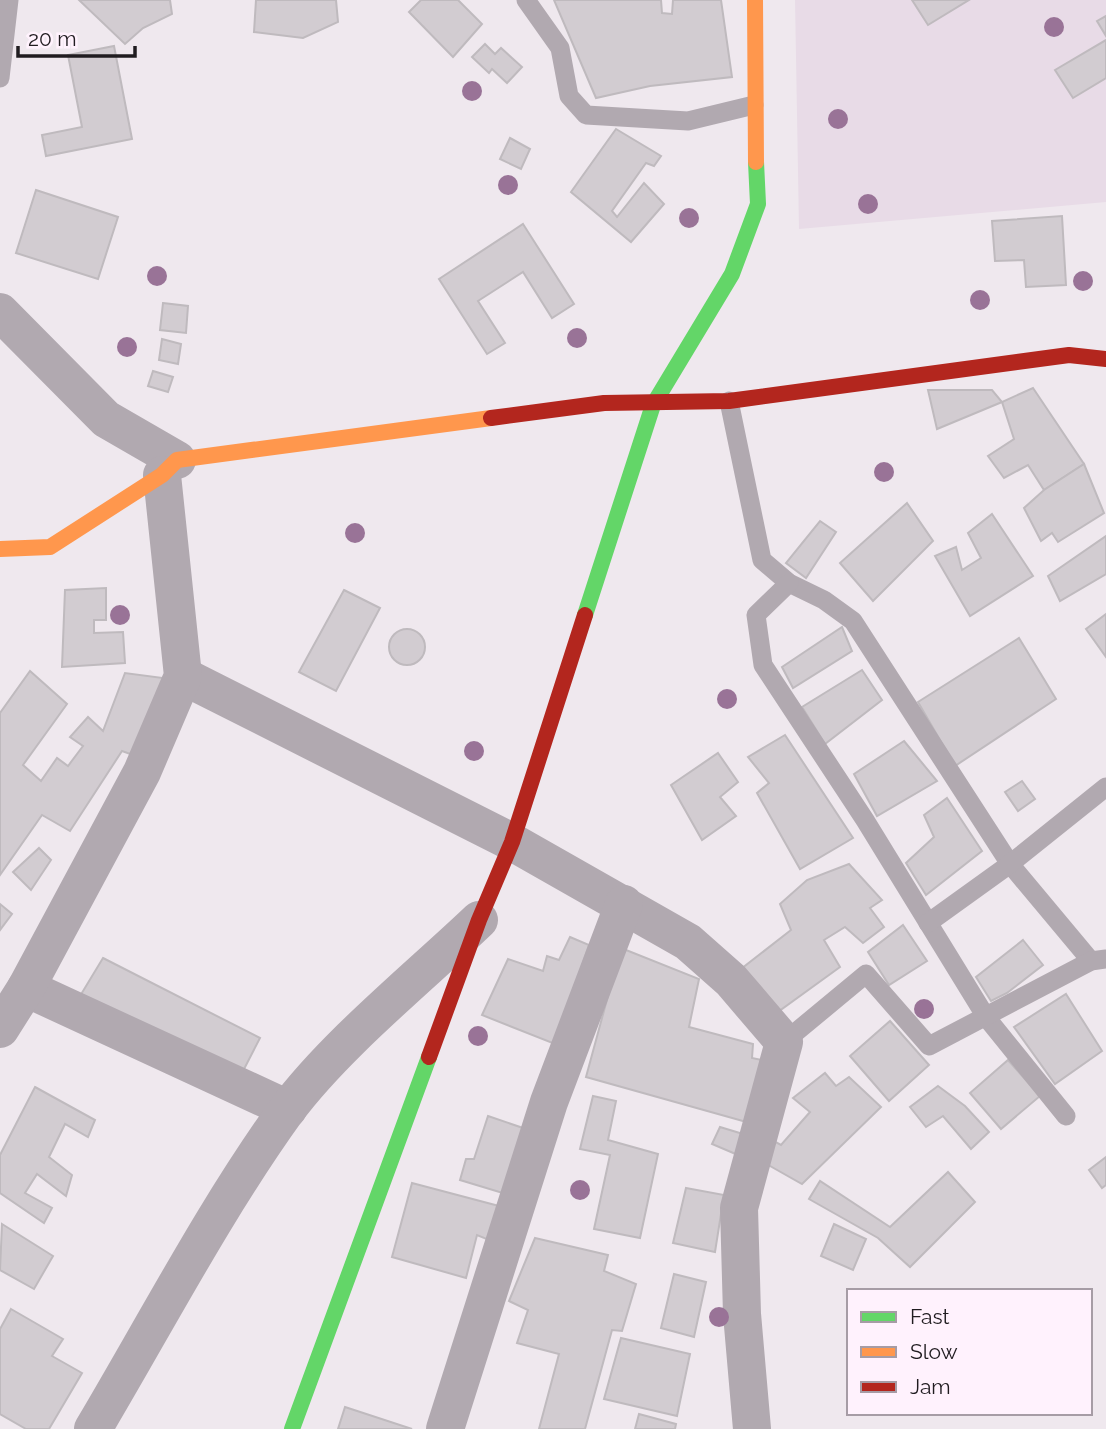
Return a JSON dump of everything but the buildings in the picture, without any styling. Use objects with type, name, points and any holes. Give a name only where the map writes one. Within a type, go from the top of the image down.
[{"type":"street","points":[[292,1429],[479,920],[512,842],[653,405],[732,274],[758,204],[754,105],[755,0]]},
{"type":"street","points":[[0,312],[106,419],[170,467],[183,677],[142,772],[26,988],[0,1029]]},
{"type":"street","points":[[3,554],[50,547],[170,467],[604,403],[653,405],[729,401],[1069,355],[1106,359]]},
{"type":"street","points":[[183,677],[512,842],[624,904],[696,949],[731,980],[783,1042],[739,1208],[742,1314],[752,1429]]},
{"type":"street","points":[[445,1429],[549,1102],[624,904]]},
{"type":"street","points":[[93,1429],[239,1182],[288,1109],[345,1047],[479,920]]},
{"type":"street","points":[[26,988],[288,1109]]},
{"type":"lane","points":[[0,78],[9,0]]},
{"type":"lane","points":[[526,0],[560,48],[569,96],[586,115],[688,121],[754,105]]},
{"type":"lane","points":[[729,401],[762,560],[789,583],[824,600],[853,621],[1010,864],[1099,960],[929,1046],[866,974],[783,1042]]},
{"type":"lane","points":[[789,583],[756,615],[763,665],[986,1017],[1066,1116]]},
{"type":"lane","points":[[928,923],[1010,864],[1106,787]]},
{"type":"shaded area","points":[[795,0],[1106,0],[1106,202],[799,229]]},
{"type":"traffic: fast","points":[[585,615],[653,405],[732,274],[758,204],[756,162]]},
{"type":"traffic: fast","points":[[292,1429],[429,1057]]},
{"type":"traffic: slow","points":[[755,0],[756,162]]},
{"type":"traffic: slow","points":[[0,549],[50,547],[162,475],[177,460],[491,418]]},
{"type":"traffic: jam","points":[[491,418],[604,403],[729,401],[1069,355],[1106,359]]},
{"type":"traffic: jam","points":[[429,1057],[479,920],[512,842],[585,615]]}]
